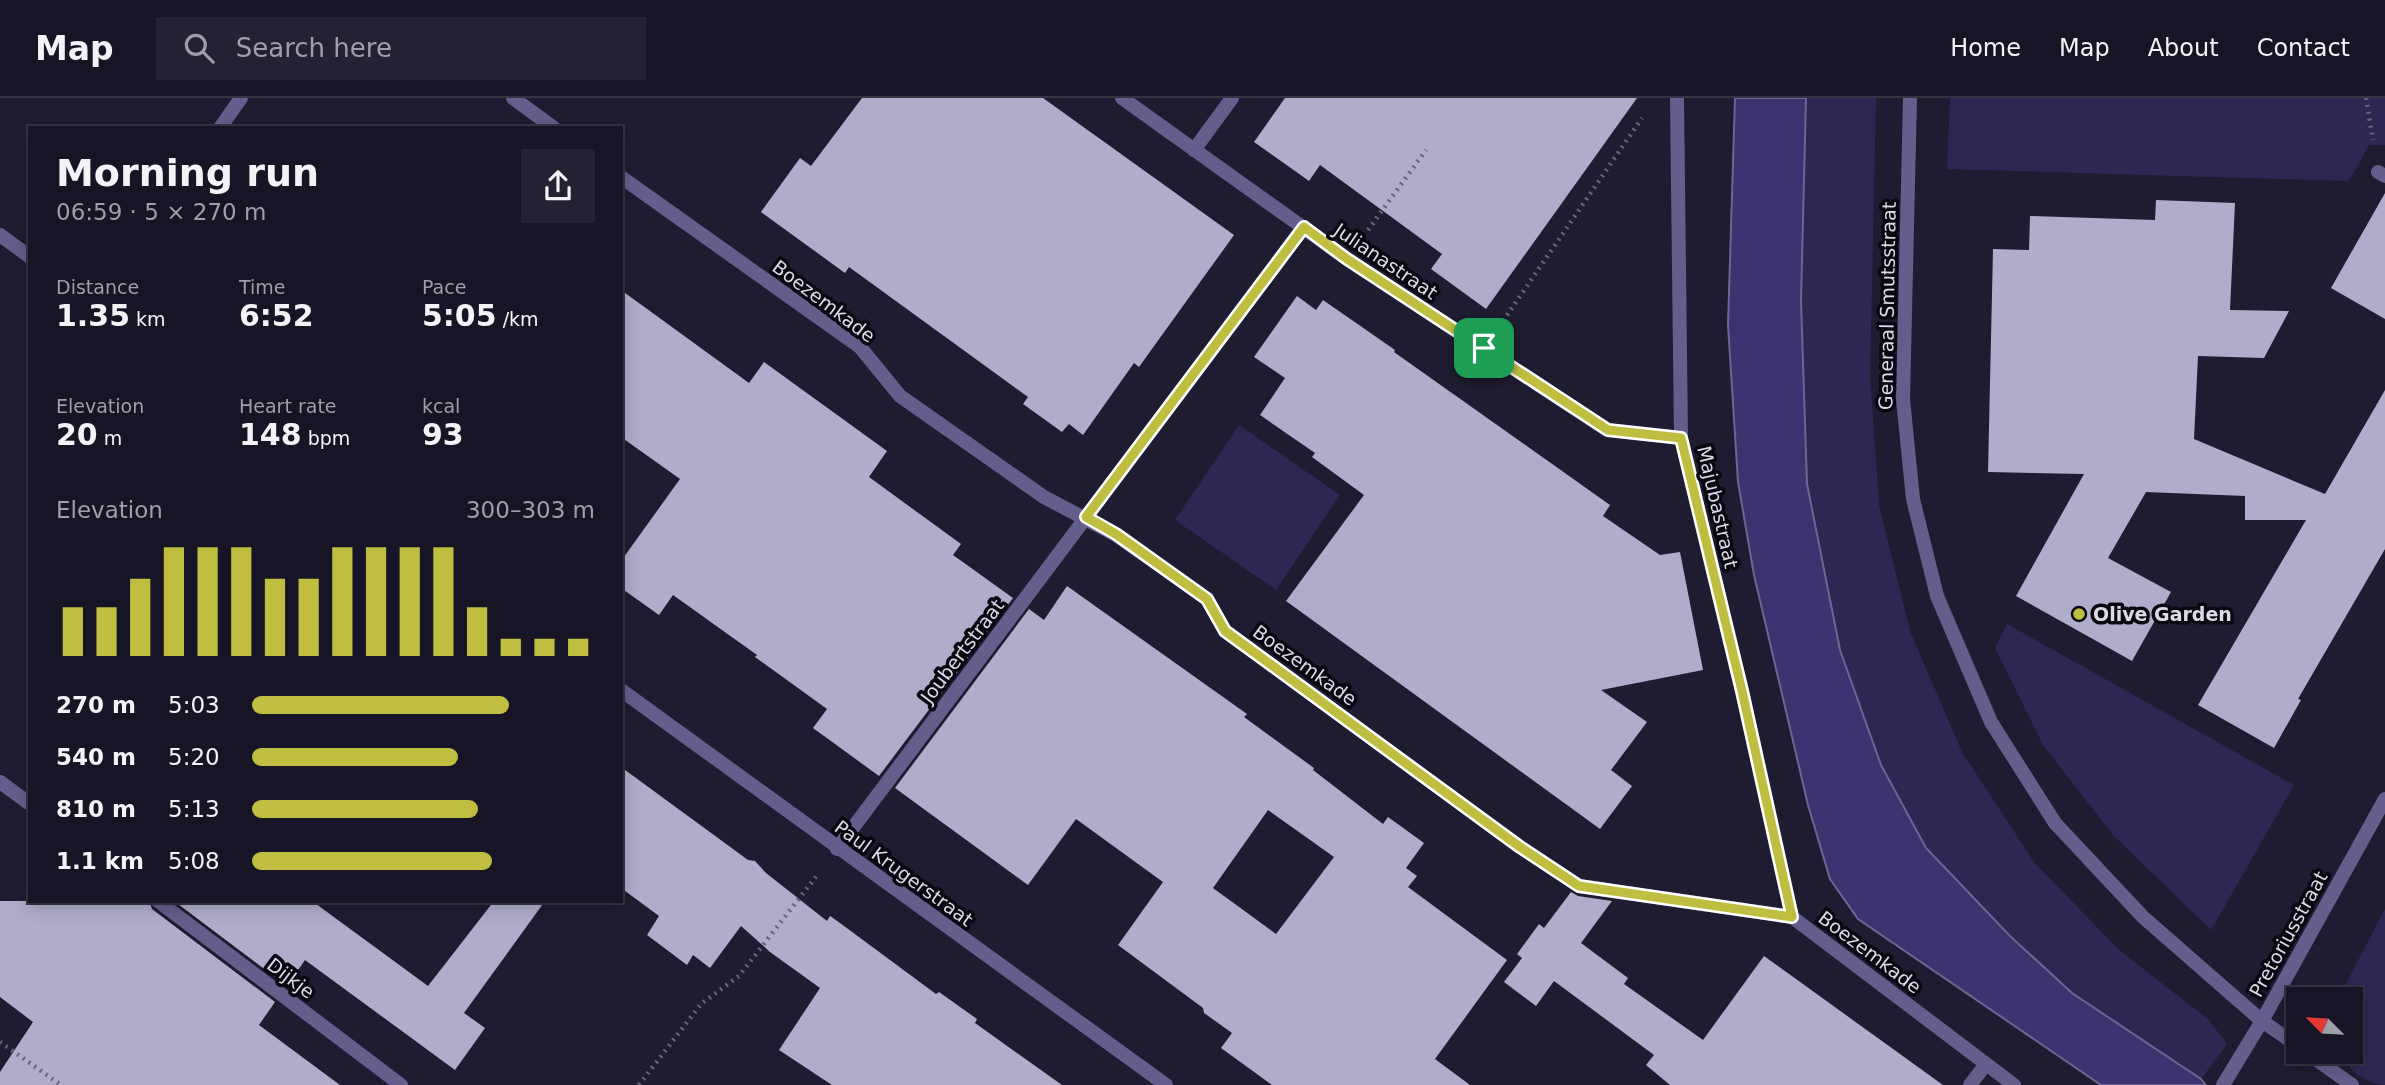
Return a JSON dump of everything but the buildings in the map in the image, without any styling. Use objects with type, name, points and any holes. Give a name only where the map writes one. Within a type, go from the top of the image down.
[{"type":"street","points":[[221,126],[241,98]]},
{"type":"street","points":[[513,98],[551,126]]},
{"type":"street","name":"Julianastraat","points":[[1122,98],[1347,259],[1608,430],[1681,438]]},
{"type":"street","points":[[1194,150],[1232,98]]},
{"type":"street","name":"Majubastraat","points":[[1677,98],[1681,438],[1742,691],[1792,917]]},
{"type":"street","name":"Generaal Smutsstraat","points":[[1910,98],[1903,399],[1913,499],[1937,596],[1992,722],[2055,823],[2143,917],[2262,1021],[2286,1038]]},
{"type":"street","name":"Boezemkade","points":[[623,178],[860,347],[900,396],[1044,497],[1116,534],[1207,599],[1225,631],[1520,847],[1579,886],[1792,917],[2014,1085]]},
{"type":"street","name":"Joubertstraat","points":[[838,849],[1304,227]]},
{"type":"street","points":[[0,235],[28,256]]},
{"type":"street","name":"Paul Krugerstraat","points":[[623,691],[1166,1085]]},
{"type":"street","points":[[0,782],[28,803]]},
{"type":"street","name":"Pretoriusstraat","points":[[2225,1083],[2385,799]]},
{"type":"street","name":"Dijkje","points":[[161,903],[401,1085]]},
{"type":"street","points":[[1970,1085],[1986,1064]]},
{"type":"street","points":[[2323,1064],[2352,1085]]},
{"type":"path","points":[[1484,348],[1647,109]]},
{"type":"path","points":[[1347,259],[1426,150]]},
{"type":"path","points":[[639,1085],[701,1004],[738,976],[838,849]]},
{"type":"path","points":[[0,1042],[61,1085]]},
{"type":"shaded area","points":[[1735,98],[1806,98],[1801,301],[1807,484],[1840,650],[1881,765],[1926,848],[2010,936],[2072,993],[2201,1079],[2206,1085],[2101,1085],[1858,919],[1830,879],[1808,805],[1754,575],[1738,482],[1728,325]]},
{"type":"shaded area","points":[[1806,98],[1876,98],[1870,377],[1879,505],[1910,631],[1962,752],[2034,862],[2119,950],[2208,1019],[2227,1044],[2201,1079],[2072,993],[2010,936],[1926,848],[1881,765],[1840,650],[1807,484],[1801,301]]},
{"type":"shaded area","points":[[1950,98],[2385,98],[2385,145],[2369,145],[2349,181],[1947,169]]},
{"type":"shaded area","points":[[1239,425],[1340,495],[1276,590],[1175,520]]},
{"type":"shaded area","points":[[2007,624],[2294,785],[2211,930],[2113,835],[2043,745],[1995,648]]},
{"type":"shaded area","points":[[2385,909],[2385,1085],[2371,1082],[2346,1064],[2363,1064],[2363,987],[2344,987]]},
{"type":"place","name":"Olive Garden","points":[[2079,614]]},
{"type":"route","points":[[1304,227],[1347,259],[1484,348],[1608,430],[1681,438],[1742,691],[1792,917],[1579,886],[1520,847],[1225,631],[1207,599],[1116,534],[1086,517],[1304,227]]}]
